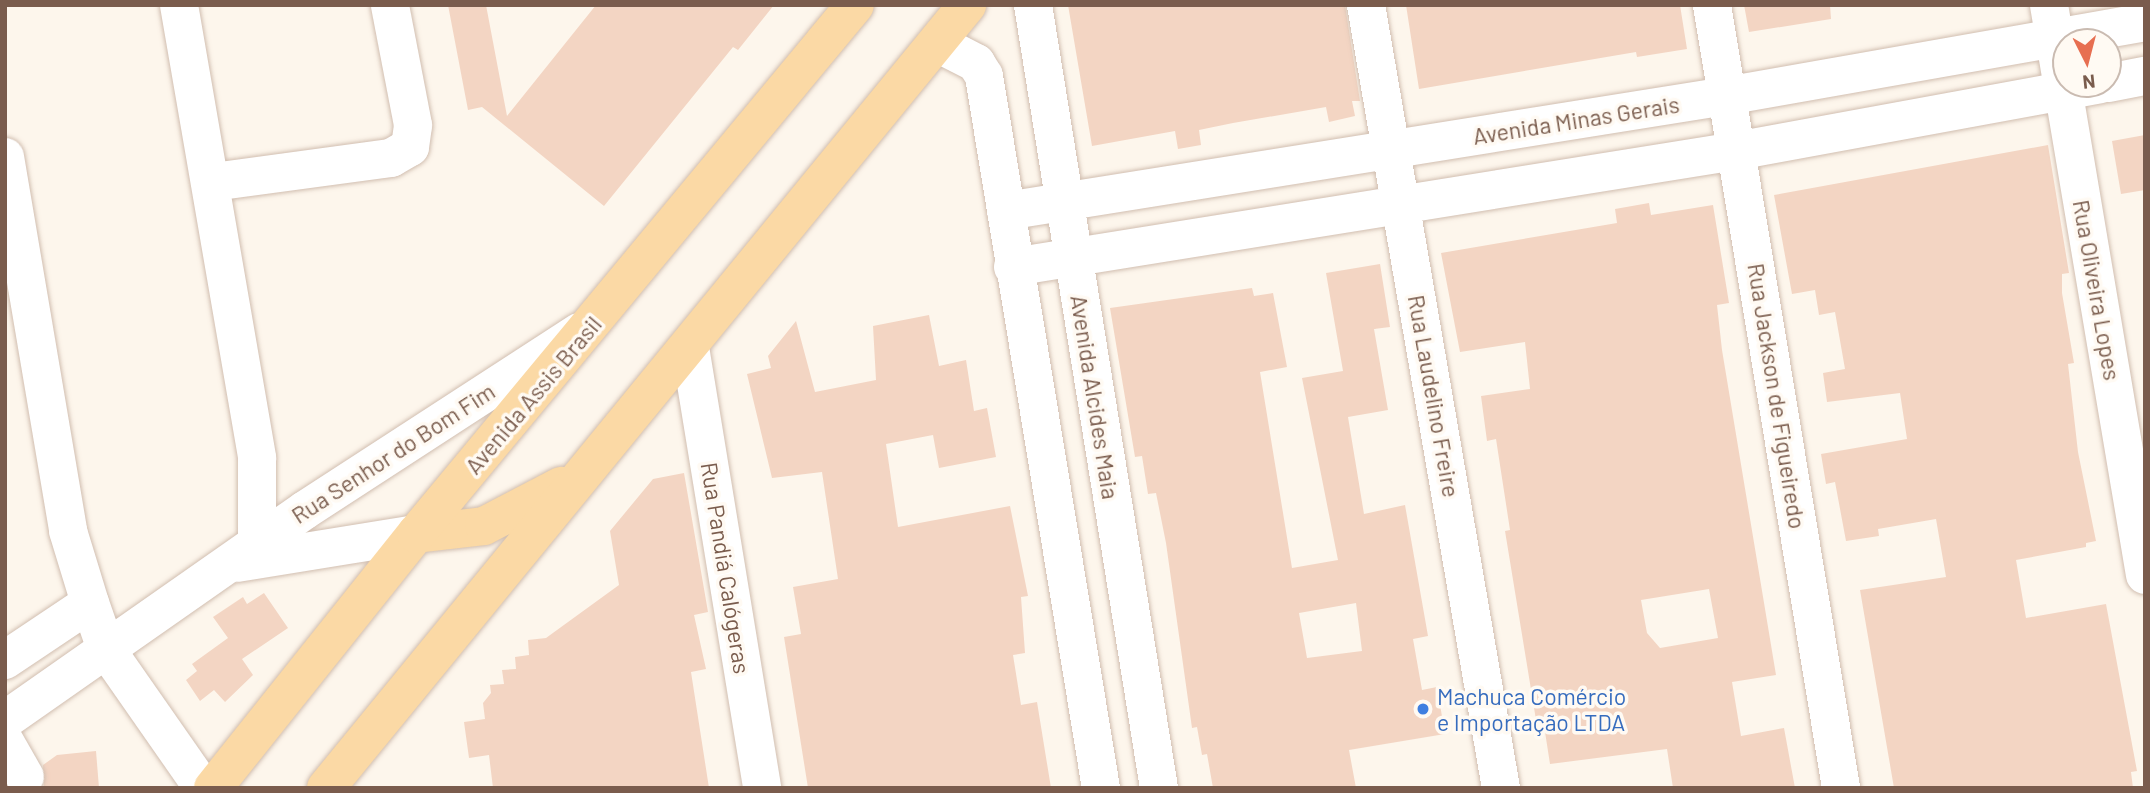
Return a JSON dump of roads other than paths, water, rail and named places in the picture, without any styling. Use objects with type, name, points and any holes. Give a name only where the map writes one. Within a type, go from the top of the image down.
[{"type":"main road","name":"Avenida Assis Brasil","points":[[213,788],[416,534],[855,5]]},
{"type":"main road","points":[[326,788],[580,475],[690,347],[939,44],[967,5]]},
{"type":"main road","points":[[416,534],[484,526],[580,475]]},
{"type":"street","points":[[179,5],[213,182],[257,458],[243,554]]},
{"type":"street","points":[[213,182],[391,158],[410,147],[413,125],[390,5]]},
{"type":"street","name":"Avenida Alcides Maia","points":[[1033,5],[1159,788]]},
{"type":"street","name":"Rua Laudelino Freire","points":[[1366,5],[1501,788]]},
{"type":"street","name":"Rua Jackson de Figueiredo","points":[[1712,5],[1841,788]]},
{"type":"street","name":"Avenida Minas Gerais","points":[[1006,211],[1727,96],[2052,22],[2145,23]]},
{"type":"street","points":[[939,44],[976,63],[984,76],[1013,267],[1101,788]]},
{"type":"street","points":[[2122,80],[2145,76]]},
{"type":"street","points":[[1013,267],[1401,207],[1736,151],[2052,92]]},
{"type":"street","name":"Rua Oliveira Lopes","points":[[2064,98],[2145,575]]},
{"type":"street","points":[[5,158],[68,531],[90,603],[106,649],[203,788]]},
{"type":"street","name":"Rua Senhor do Bom Fim","points":[[5,720],[305,510],[595,321]]},
{"type":"street","name":"Rua Pandiá Calógeras","points":[[690,347],[762,788]]},
{"type":"street","points":[[257,458],[305,510]]},
{"type":"street","name":"Rua Senhor do Bom Fim","points":[[243,554],[416,534]]},
{"type":"street","points":[[5,660],[90,603]]},
{"type":"street","points":[[5,742],[25,777]]},
{"type":"place","name":"Machuca Comércio e Importação LTDA","points":[[1423,709]]}]
